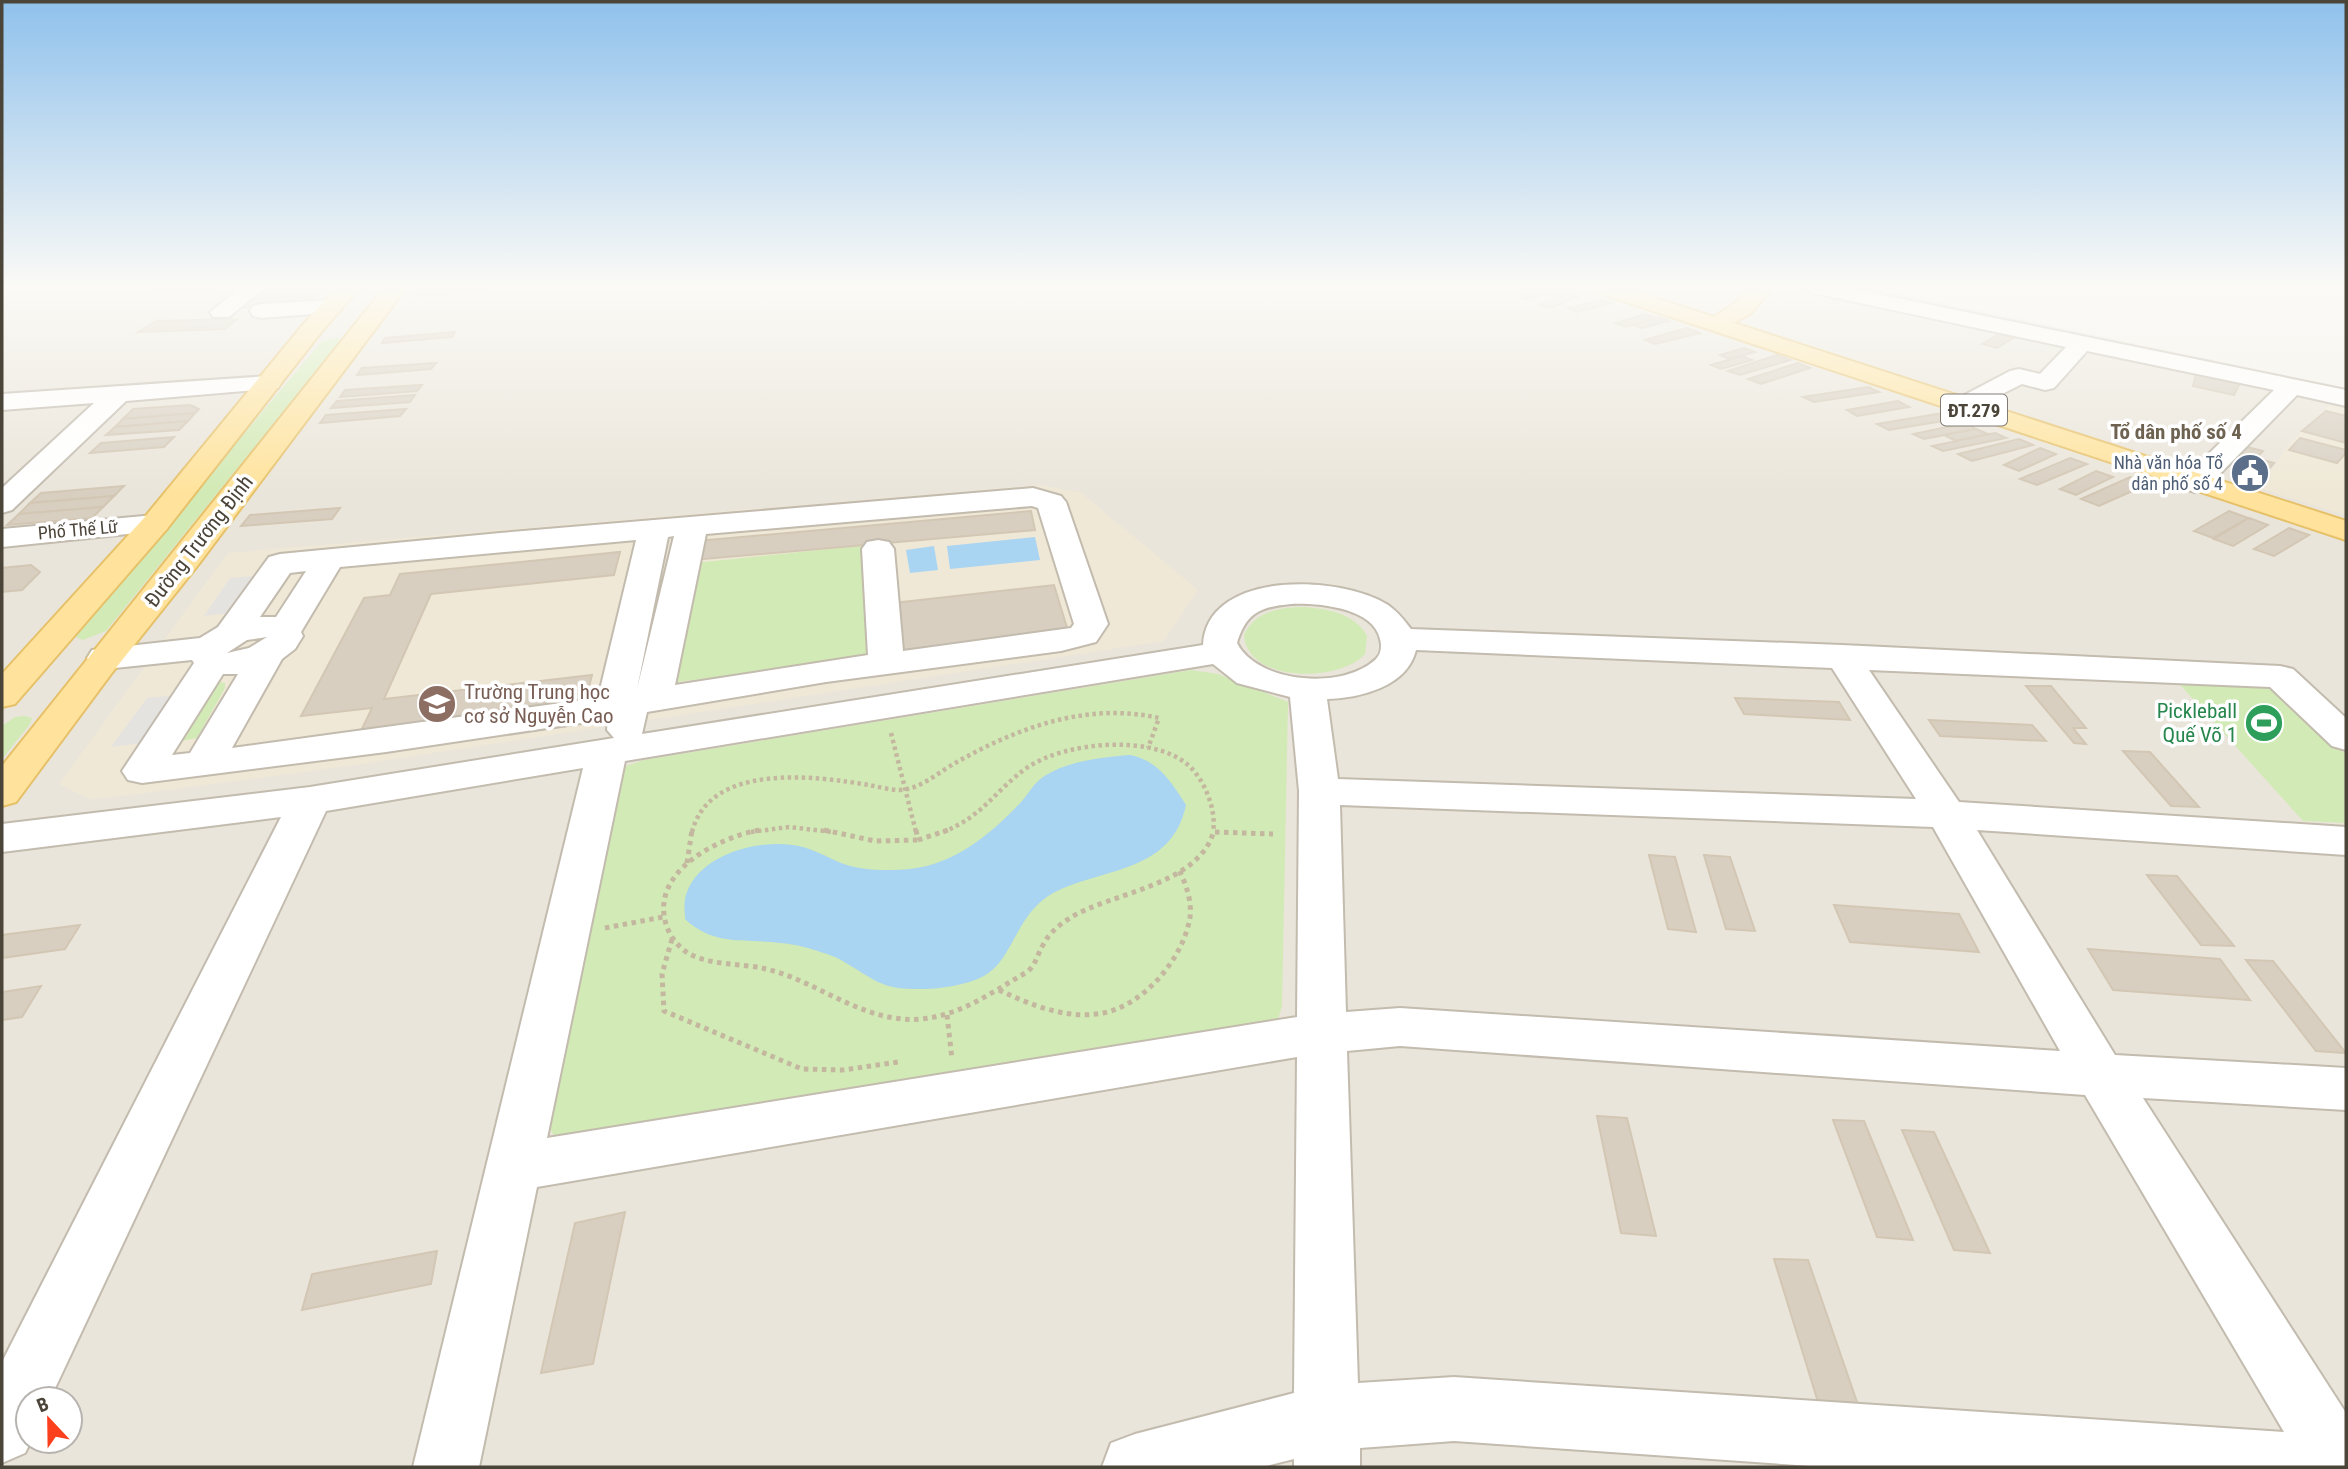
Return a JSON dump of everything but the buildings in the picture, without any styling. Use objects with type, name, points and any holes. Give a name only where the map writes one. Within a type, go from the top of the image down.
[{"type":"main road","name":"Đường Trương Định","points":[[11,685],[155,523],[291,357]]},
{"type":"main road","name":"Đường Trương Định","points":[[2,793],[101,662],[187,558],[341,357]]},
{"type":"main road","name":"ĐT.279","points":[[1812,357],[2346,531]]},
{"type":"main road","points":[[11,685],[101,662]]},
{"type":"street","points":[[1962,406],[2019,376],[2045,383],[2069,357]]},
{"type":"street","points":[[2146,357],[2346,398]]},
{"type":"street","points":[[2,402],[269,383]]},
{"type":"street","points":[[2195,483],[2263,418],[2291,387]]},
{"type":"street","points":[[2,504],[120,393]]},
{"type":"street","points":[[8,460],[49,457]]},
{"type":"street","points":[[2,838],[310,800],[625,722],[886,663],[1061,641],[1084,635],[1091,624],[1051,502],[1033,497],[997,499],[689,542],[329,559],[280,564],[218,648],[142,771],[523,722],[625,722],[1224,652]]},
{"type":"street","name":"Phố Thế Lữ","points":[[2,538],[155,523]]},
{"type":"street","points":[[625,722],[665,647],[689,542]]},
{"type":"street","points":[[446,1467],[514,1167],[625,722],[626,652],[650,545]]},
{"type":"street","points":[[878,549],[886,663]]},
{"type":"street","points":[[203,764],[329,559]]},
{"type":"street","points":[[1292,594],[1325,595],[1356,603],[1387,621],[1398,639],[1395,661],[1373,679],[1337,690],[1308,691],[1280,687],[1255,678],[1235,666],[1224,652],[1221,633],[1231,616],[1261,600],[1292,594]]},
{"type":"street","points":[[637,606],[675,602]]},
{"type":"street","points":[[101,662],[218,648],[268,626],[276,643]]},
{"type":"street","points":[[1398,639],[1842,656],[2280,677],[2346,738]]},
{"type":"street","points":[[626,652],[665,647]]},
{"type":"street","points":[[1842,656],[1946,814],[2100,1075],[2342,1467]]},
{"type":"street","points":[[1308,691],[1319,791],[1327,1443]]},
{"type":"street","points":[[1319,791],[1387,791],[1946,814],[2346,841]]},
{"type":"street","points":[[2,1430],[310,800]]},
{"type":"street","points":[[514,1167],[1322,1032],[1400,1027],[2100,1075],[2346,1089]]},
{"type":"street","points":[[1135,1467],[1327,1443],[1454,1409],[2302,1467]]},
{"type":"path","points":[[687,864],[691,825],[717,794],[739,786],[792,778],[905,790],[1016,732],[1065,719],[1121,712],[1142,712],[1159,718],[1148,748]]},
{"type":"path","points":[[890,729],[918,840]]},
{"type":"path","points":[[1126,743],[1169,754],[1190,765],[1205,789],[1216,832],[1205,849],[1156,885],[1081,912],[1059,924],[1042,944],[1032,968],[968,1008],[935,1018],[890,1017],[842,1003],[776,971],[690,955],[673,939],[663,917],[664,896],[678,872],[722,841],[761,830],[790,827],[811,828],[875,843],[918,840],[959,826],[983,810],[1016,774],[1037,762],[1088,746],[1126,743]]},
{"type":"path","points":[[1216,832],[1273,834]]},
{"type":"path","points":[[998,989],[1037,1009],[1067,1014],[1106,1013],[1124,1006],[1156,981],[1182,941],[1190,905],[1186,883],[1179,870]]},
{"type":"path","points":[[591,930],[663,917]]},
{"type":"path","points":[[673,939],[663,964],[659,991],[664,1011],[802,1069],[844,1069],[910,1060]]},
{"type":"path","points":[[947,1015],[953,1066]]},
{"type":"path","points":[[942,1056],[952,1055]]},
{"type":"shaded area","points":[[2,357],[2197,357],[2346,388],[2346,1467],[2,1467]]},
{"type":"shaded area","points":[[2334,400],[2346,403],[2346,515],[2259,488],[2290,443]]},
{"type":"shaded area","name":"Trường Trung học cơ sở Nguyễn Cao","points":[[1039,485],[1080,492],[1198,590],[1164,641],[348,766],[129,795],[90,799],[59,784],[228,553]]},
{"type":"shaded area","points":[[255,576],[230,613],[204,616],[230,578]]},
{"type":"shaded area","points":[[178,695],[143,743],[111,747],[147,698]]},
{"type":"green space","points":[[309,357],[327,357],[106,631],[83,640],[76,637],[77,632]]},
{"type":"green space","points":[[867,545],[875,659],[676,682],[694,563]]},
{"type":"green space","points":[[1305,607],[1332,611],[1356,622],[1367,636],[1365,654],[1336,670],[1296,673],[1277,670],[1261,662],[1249,651],[1244,635],[1255,620],[1270,612]]},
{"type":"green space","points":[[1191,670],[1218,674],[1288,702],[1282,1006],[1277,1023],[556,1139],[547,1123],[617,776],[626,766],[644,760]]},
{"type":"green space","name":"Pickleball Quế Võ 1","points":[[2175,679],[2251,682],[2280,692],[2346,755],[2346,823],[2303,821]]},
{"type":"green space","points":[[225,683],[225,688],[197,738],[181,741],[213,685]]},
{"type":"green space","points":[[15,717],[32,718],[30,724],[2,759],[2,726]]},
{"type":"water","points":[[1035,537],[1040,560],[950,569],[947,546]]},
{"type":"water","points":[[934,546],[938,570],[910,573],[906,550]]},
{"type":"water","points":[[1130,755],[1156,767],[1186,805],[1178,827],[1167,843],[1152,856],[1134,865],[1076,883],[1043,900],[1023,923],[1002,960],[993,970],[973,981],[941,988],[888,986],[821,952],[786,944],[719,938],[696,928],[685,919],[686,895],[694,879],[704,868],[731,853],[777,844],[799,846],[857,868],[893,870],[927,866],[958,854],[986,835],[1043,777],[1063,767],[1085,761]]},
{"type":"place","name":"Nhà văn hóa Tổ dân phố số 4","points":[[2250,473]]},
{"type":"place","name":"Trường Trung học cơ sở Nguyễn Cao","points":[[437,704]]},
{"type":"place","name":"Pickleball Quế Võ 1","points":[[2264,723]]},
{"type":"district","name":"Tổ dân phố số 4","points":[[2176,432]]}]
